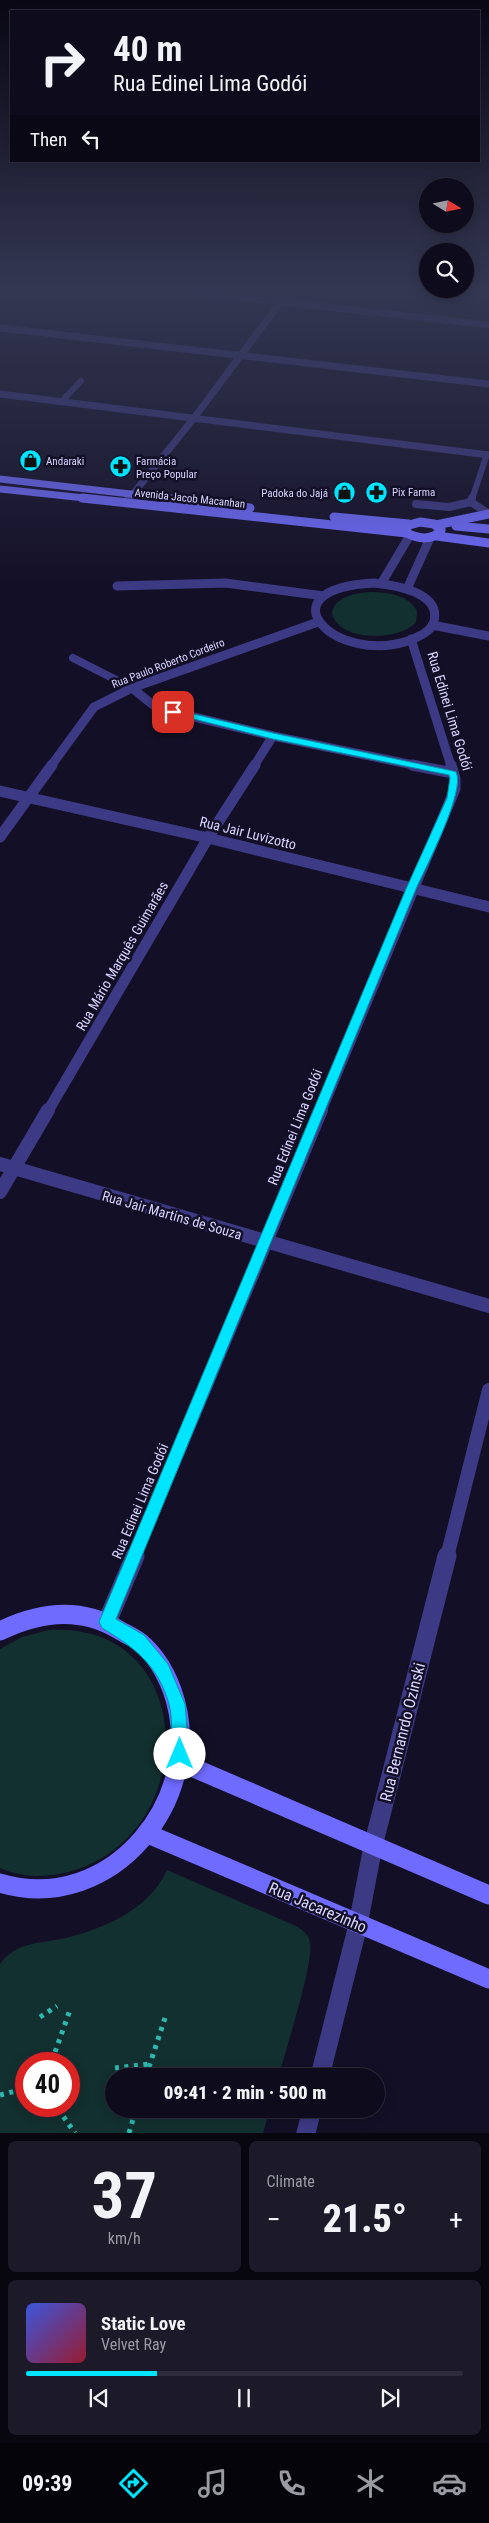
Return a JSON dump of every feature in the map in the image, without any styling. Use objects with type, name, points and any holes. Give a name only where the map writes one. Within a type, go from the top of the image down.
[{"type":"main road","name":"Avenida Jacob Macanhan","points":[[0,479],[409,524],[423,522],[436,525]]},
{"type":"main road","name":"Avenida Jacob Macanhan","points":[[0,489],[433,537]]},
{"type":"main road","points":[[436,525],[489,514]]},
{"type":"main road","points":[[408,534],[405,528],[409,524]]},
{"type":"main road","points":[[436,525],[489,530]]},
{"type":"main road","points":[[433,537],[441,530],[436,525]]},
{"type":"main road","points":[[433,537],[486,542],[483,534],[489,530]]},
{"type":"main road","points":[[0,1632],[23,1621],[49,1615],[85,1616],[107,1622],[139,1641],[152,1655],[167,1678],[179,1714],[180,1762],[170,1794],[148,1834],[135,1849],[114,1866],[82,1882],[61,1888],[41,1890],[20,1889],[0,1883]]},
{"type":"main road","points":[[180,1762],[489,1895]]},
{"type":"main road","name":"Rua Jacarezinho","points":[[148,1834],[358,1925],[489,1979]]},
{"type":"street","points":[[126,503],[214,392]]},
{"type":"street","points":[[0,394],[488,454]]},
{"type":"street","points":[[381,584],[408,534]]},
{"type":"street","points":[[407,589],[433,537]]},
{"type":"street","points":[[117,586],[225,583],[324,596],[352,585],[381,584],[407,589],[423,597],[432,605],[435,614],[432,626],[424,633],[411,639],[390,644],[358,642],[334,635],[318,622],[316,607],[324,596]]},
{"type":"street","name":"Rua Paulo Roberto Cordeiro","points":[[0,837],[94,707],[132,688],[318,622]]},
{"type":"street","points":[[432,626],[489,636]]},
{"type":"street","name":"Rua Edinei Lima Godói","points":[[107,1622],[411,889],[451,798],[454,788],[453,774],[411,639]]},
{"type":"street","points":[[132,688],[153,705],[273,736],[453,774]]},
{"type":"street","name":"Rua Mário Marquês Guimarães","points":[[0,1192],[208,838],[273,736]]},
{"type":"street","name":"Rua Jair Luvizotto","points":[[0,791],[208,838],[489,907]]},
{"type":"street","name":"Rua Jair Martins de Souza","points":[[0,1164],[489,1306]]},
{"type":"street","name":"Rua Bernanrdo Ozinski","points":[[322,2068],[358,1925],[373,1846],[489,1390]]},
{"type":"street","points":[[306,2133],[310,2118]]},
{"type":"lane","points":[[62,401],[71,392]]},
{"type":"lane","points":[[471,502],[488,454]]},
{"type":"lane","points":[[416,504],[449,507],[471,502],[489,514]]},
{"type":"lane","points":[[73,658],[132,688]]},
{"type":"path","points":[[40,2017],[57,2006]]},
{"type":"path","points":[[55,2052],[70,2010]]},
{"type":"path","points":[[149,2068],[166,2015]]},
{"type":"path","points":[[115,2068],[150,2064]]},
{"type":"path","points":[[0,2095],[15,2091]]},
{"type":"path","points":[[64,2117],[75,2133]]},
{"type":"path","points":[[129,2133],[133,2118]]},
{"type":"green space","points":[[371,592],[390,594],[409,601],[417,611],[416,622],[408,629],[397,633],[369,636],[356,634],[336,622],[332,612],[338,602],[347,596]]},
{"type":"green space","points":[[49,1630],[98,1636],[133,1658],[156,1691],[166,1730],[162,1773],[147,1813],[118,1846],[78,1869],[48,1876],[29,1876],[0,1868],[0,1649],[22,1637]]},
{"type":"green space","points":[[167,1870],[296,1926],[305,1933],[310,1943],[308,1969],[281,2068],[105,2068],[105,2118],[267,2118],[263,2133],[0,2133],[0,1964],[13,1952],[28,1945],[77,1935],[108,1924],[123,1916],[149,1896]]},
{"type":"place","name":"Andaraki","points":[[30,461]]},
{"type":"place","name":"Farmácia Preço Popular","points":[[120,467]]},
{"type":"place","name":"Pix Farma","points":[[376,492]]},
{"type":"place","name":"Padoka do Jajá","points":[[344,493]]},
{"type":"route","points":[[173,712],[273,736],[453,774],[455,778],[451,798],[411,889],[107,1622],[126,1631],[139,1641],[163,1670],[177,1704],[181,1733],[180,1754]]}]
